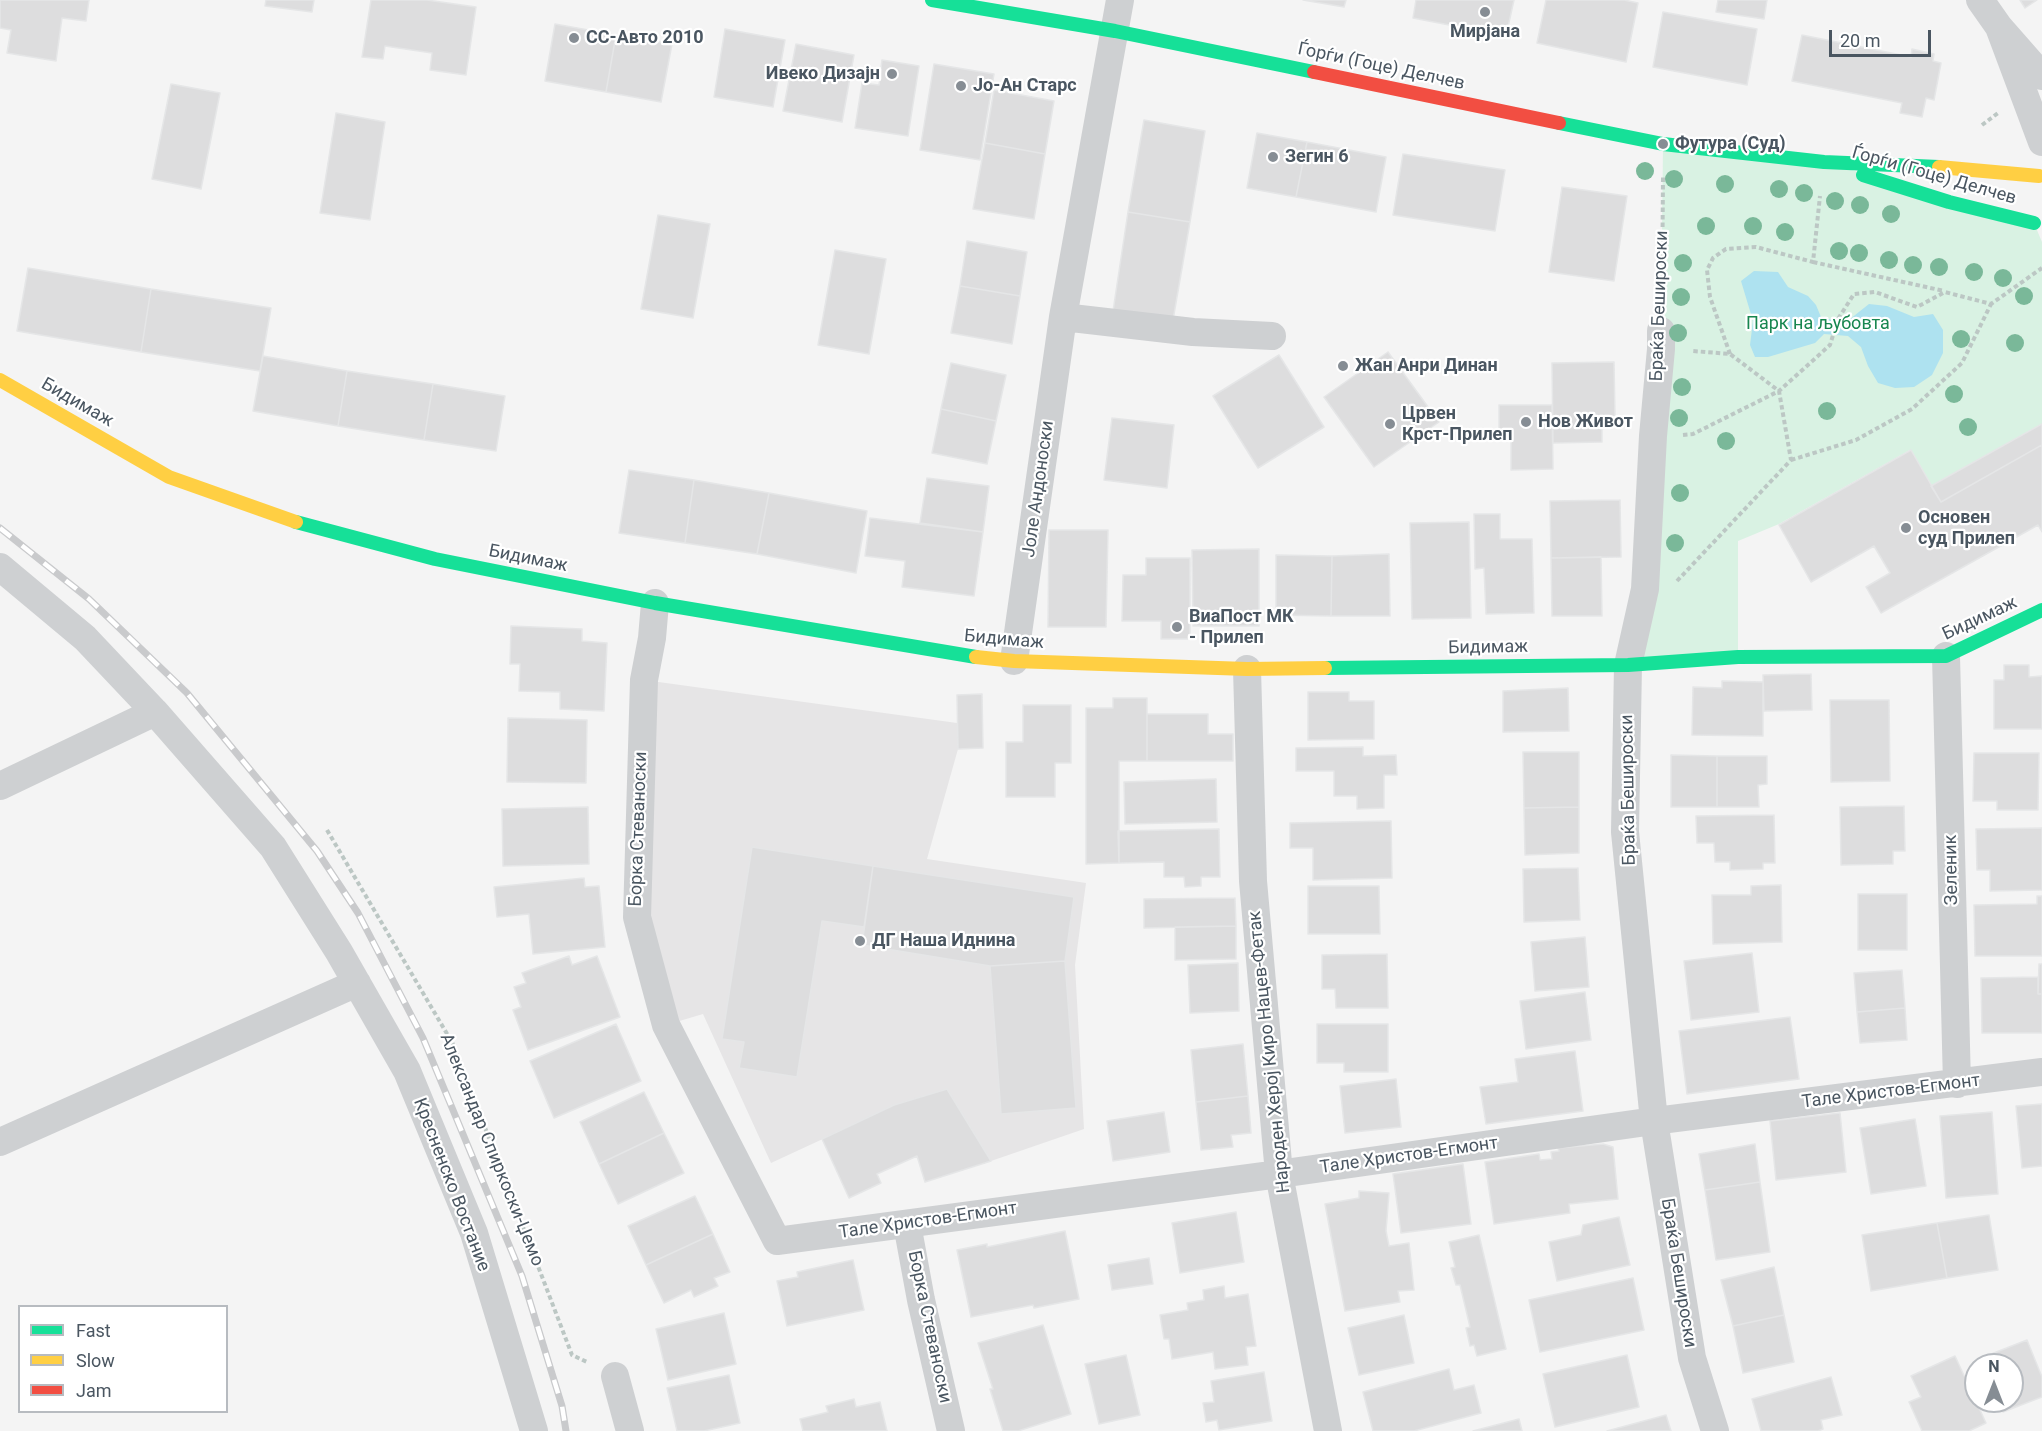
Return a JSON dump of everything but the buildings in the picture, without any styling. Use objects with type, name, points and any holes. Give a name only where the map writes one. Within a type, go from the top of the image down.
[{"type":"street","name":"Ѓорѓи (Гоце) Делчев","points":[[932,0],[1115,31],[1663,144],[1824,162],[2041,174]]},
{"type":"street","name":"Јоле Андоноски","points":[[1014,661],[1064,316],[1120,0]]},
{"type":"street","points":[[1980,0],[1999,27],[2042,76]]},
{"type":"street","points":[[1999,27],[2042,142]]},
{"type":"street","name":"Ѓорѓи (Гоце) Делчев","points":[[1824,162],[2036,228],[2032,207]]},
{"type":"street","points":[[2034,192],[2041,174]]},
{"type":"street","points":[[1064,316],[1192,332],[1272,336]]},
{"type":"street","name":"Браќа Бешироски","points":[[1661,340],[1653,436],[1645,590],[1628,665],[1625,832],[1654,1121],[1692,1358],[1715,1431]]},
{"type":"street","name":"Бидимаж","points":[[0,380],[169,477],[285,519],[435,559],[655,603],[954,654],[1014,661],[1247,669],[1628,665],[1738,657],[1946,656],[2042,610]]},
{"type":"street","name":"Кресненско Востание","points":[[0,567],[85,638],[155,712],[273,847],[357,983],[407,1071],[474,1233],[534,1431]]},
{"type":"street","name":"Борка Стеваноски","points":[[655,603],[652,638],[644,680],[637,917],[666,1025],[777,1240]]},
{"type":"street","name":"Зеленик","points":[[1946,656],[1957,1084]]},
{"type":"street","name":"Народен Херој Киро Нацев-Фетак","points":[[1247,669],[1253,881],[1279,1174],[1328,1431]]},
{"type":"street","points":[[0,786],[155,712]]},
{"type":"street","points":[[0,1142],[357,983]]},
{"type":"street","name":"Тале Христов-Егмонт","points":[[777,1240],[1279,1174],[1654,1121],[2042,1072]]},
{"type":"street","name":"Борка Стеваноски","points":[[907,1224],[921,1300],[951,1431]]},
{"type":"street","points":[[615,1376],[630,1431]]},
{"type":"path","name":"Браќа Бешироски","points":[[1661,340],[1663,144]]},
{"type":"path","points":[[1813,262],[1824,162]]},
{"type":"path","points":[[1730,354],[1710,297],[1707,270],[1713,258],[1726,249],[1756,247],[1991,304]]},
{"type":"path","points":[[1645,590],[1678,580],[1791,459],[1856,440],[1912,409],[1962,363],[1991,304],[2042,268]]},
{"type":"path","points":[[1653,436],[1693,434],[1779,391],[1830,345],[1838,319],[1854,294],[1875,292],[1917,308],[1945,292]]},
{"type":"path","points":[[1661,340],[1730,354],[1779,391],[1791,459]]},
{"type":"path","name":"Александар Спиркоски-Џемо","points":[[327,830],[453,1044],[572,1355],[615,1376]]},
{"type":"shaded area","name":"ДГ Наша Иднина","points":[[644,680],[957,723],[958,749],[927,859],[1086,883],[1075,965],[1084,1129],[991,1161],[947,1089],[894,1106],[771,1163],[703,1014],[666,1025],[637,917]]},
{"type":"green space","name":"Парк на љубовта","points":[[1663,144],[1824,162],[2034,223],[2042,242],[2042,424],[1931,486],[1910,450],[1779,524],[1738,541],[1738,657],[1628,665],[1661,331]]},
{"type":"water","points":[[1754,271],[1778,272],[1788,287],[1808,296],[1816,305],[1821,317],[1845,323],[1869,304],[1887,306],[1914,317],[1933,314],[1943,330],[1943,353],[1932,375],[1914,387],[1895,388],[1878,383],[1861,347],[1848,336],[1824,334],[1815,343],[1768,357],[1755,357],[1750,345],[1753,321],[1741,281]]},
{"type":"railway","points":[[0,528],[89,599],[187,693],[317,851],[358,913],[423,1038],[522,1276],[562,1406],[566,1431]]},
{"type":"traffic: fast","points":[[932,0],[1115,31],[1314,72]]},
{"type":"traffic: fast","points":[[1559,123],[1663,144],[1824,162],[1939,167]]},
{"type":"traffic: fast","points":[[1863,175],[1949,202],[2034,223]]},
{"type":"traffic: fast","points":[[296,522],[435,559],[655,603],[976,657]]},
{"type":"traffic: fast","points":[[1325,668],[1628,665],[1738,657],[1946,656],[2042,610]]},
{"type":"traffic: slow","points":[[1939,167],[2039,176]]},
{"type":"traffic: slow","points":[[0,380],[169,477],[296,522]]},
{"type":"traffic: slow","points":[[976,657],[1014,661],[1247,669],[1325,668]]},
{"type":"traffic: jam","points":[[1314,72],[1559,123]]},
{"type":"place","name":"Мирјана","points":[[1485,12]]},
{"type":"place","name":"СС-Авто 2010","points":[[574,38]]},
{"type":"place","name":"Ивеко Дизајн","points":[[892,74]]},
{"type":"place","name":"Јо-Ан Старс","points":[[961,86]]},
{"type":"place","name":"Футура (Суд)","points":[[1663,144]]},
{"type":"place","name":"Зегин 6","points":[[1273,157]]},
{"type":"place","name":"Жан Анри Динан","points":[[1343,366]]},
{"type":"place","name":"Нов Живот","points":[[1526,422]]},
{"type":"place","name":"Црвен Крст-Прилеп","points":[[1390,424]]},
{"type":"place","name":"Основен суд Прилеп","points":[[1906,528]]},
{"type":"place","name":"ВиаПост МК - Прилеп","points":[[1177,627]]},
{"type":"place","name":"ДГ Наша Иднина","points":[[860,941]]}]
